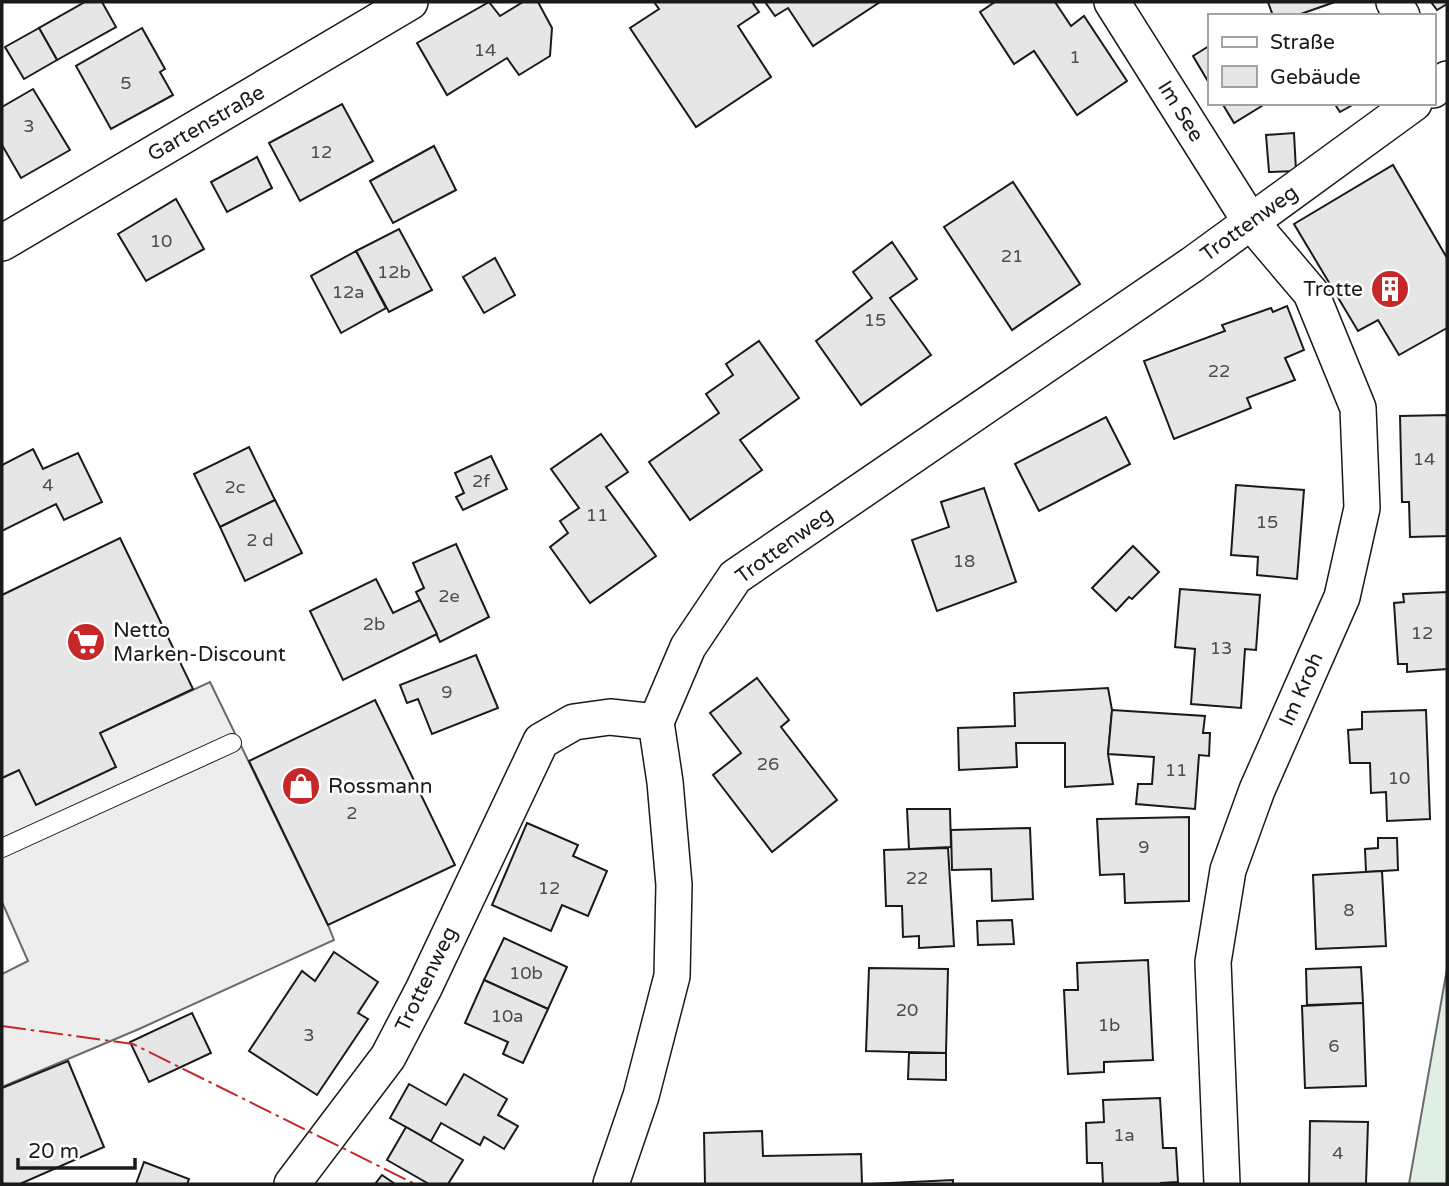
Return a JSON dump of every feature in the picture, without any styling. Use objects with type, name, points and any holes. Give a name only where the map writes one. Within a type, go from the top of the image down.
[{"type":"street","name":"Gartenstraße","points":[[2,243],[410,2]]},
{"type":"street","name":"Im See","points":[[1112,2],[1250,221]]},
{"type":"street","name":"Trottenweg","points":[[292,1184],[388,1057],[424,988],[541,741],[574,722],[610,717],[656,722],[688,647],[735,577],[1181,272],[1408,105]]},
{"type":"street","name":"Im Kroh","points":[[1222,1184],[1213,962],[1228,870],[1256,790],[1342,597],[1362,508],[1358,408],[1311,293],[1250,221]]},
{"type":"street","points":[[611,1184],[641,1096],[672,976],[674,885],[665,782],[656,722]]},
{"type":"lane","points":[[2,848],[232,743]]},
{"type":"green space","points":[[1447,969],[1447,1184],[1409,1184]]},
{"type":"shaded area","points":[[210,682],[334,940],[139,1029],[2,1087],[2,974],[28,961],[2,902],[2,778]]},
{"type":"building","points":[[85,2],[102,2],[116,27],[57,60],[39,28]]},
{"type":"building","points":[[489,2],[500,16],[523,2],[538,2],[552,28],[550,56],[519,75],[507,58],[447,95],[417,43]]},
{"type":"building","points":[[654,2],[752,2],[759,12],[738,26],[771,77],[696,127],[630,28],[659,9]]},
{"type":"building","points":[[765,2],[880,2],[813,46],[788,8],[775,16]]},
{"type":"building","points":[[995,2],[1055,2],[1071,26],[1084,16],[1127,81],[1077,115],[1034,51],[1014,64],[980,12]]},
{"type":"building","points":[[1268,2],[1335,2],[1301,14],[1272,14]]},
{"type":"building","points":[[1431,2],[1447,2],[1447,4],[1437,10]]},
{"type":"building","points":[[39,28],[57,60],[24,79],[5,47]]},
{"type":"building","points":[[142,28],[165,69],[160,72],[173,95],[111,129],[76,66]]},
{"type":"building","points":[[1208,47],[1208,81],[1193,56]]},
{"type":"building","points":[[33,89],[70,150],[21,178],[2,145],[2,107]]},
{"type":"building","points":[[342,104],[373,161],[300,201],[269,143]]},
{"type":"building","points":[[1223,105],[1263,105],[1234,123]]},
{"type":"building","points":[[1335,105],[1352,105],[1340,112]]},
{"type":"building","points":[[1294,133],[1296,171],[1269,172],[1266,135]]},
{"type":"building","points":[[434,146],[456,190],[393,223],[370,181]]},
{"type":"building","points":[[257,157],[272,188],[227,212],[211,182]]},
{"type":"building","name":"Trotte","points":[[1393,165],[1447,258],[1447,328],[1399,355],[1378,320],[1358,331],[1294,224]]},
{"type":"building","points":[[1013,182],[1080,284],[1012,330],[944,227]]},
{"type":"building","points":[[176,199],[204,249],[146,281],[118,234]]},
{"type":"building","points":[[399,229],[432,290],[389,312],[356,251]]},
{"type":"building","points":[[892,242],[917,279],[890,298],[931,355],[861,405],[816,341],[872,298],[853,272]]},
{"type":"building","points":[[356,251],[386,308],[341,333],[311,276]]},
{"type":"building","points":[[495,258],[515,295],[484,313],[463,277]]},
{"type":"building","points":[[1287,306],[1304,350],[1285,358],[1295,380],[1247,398],[1251,408],[1174,439],[1144,361],[1225,331],[1222,325],[1271,308],[1273,312]]},
{"type":"building","points":[[759,341],[799,398],[740,440],[762,470],[690,520],[649,462],[719,413],[706,394],[733,375],[726,364]]},
{"type":"building","points":[[1447,415],[1447,536],[1410,537],[1409,502],[1402,502],[1400,416]]},
{"type":"building","points":[[1106,417],[1130,464],[1039,511],[1015,464]]},
{"type":"building","points":[[601,434],[628,472],[606,487],[656,556],[590,603],[550,547],[568,533],[560,521],[579,508],[551,469]]},
{"type":"building","points":[[249,447],[275,500],[220,527],[194,474]]},
{"type":"building","points":[[33,449],[43,469],[78,453],[102,502],[64,520],[56,504],[2,531],[2,465]]},
{"type":"building","points":[[491,456],[507,489],[463,510],[456,497],[464,493],[455,473]]},
{"type":"building","points":[[1236,485],[1304,490],[1297,579],[1257,575],[1258,557],[1231,555]]},
{"type":"building","points":[[984,488],[1016,582],[937,611],[912,540],[949,527],[941,502]]},
{"type":"building","points":[[275,500],[302,553],[245,581],[220,527]]},
{"type":"building","name":"Netto Marken-Discount","points":[[120,538],[193,689],[100,733],[116,767],[36,805],[19,770],[2,778],[2,595]]},
{"type":"building","points":[[456,544],[489,617],[440,642],[416,592],[424,588],[413,563]]},
{"type":"building","points":[[1133,546],[1159,572],[1116,611],[1092,588]]},
{"type":"building","points":[[376,579],[393,613],[420,600],[437,634],[343,680],[310,611]]},
{"type":"building","points":[[1180,589],[1260,595],[1256,650],[1245,649],[1241,708],[1191,704],[1195,649],[1175,647]]},
{"type":"building","points":[[1447,592],[1447,669],[1407,672],[1407,664],[1398,664],[1394,603],[1404,602],[1403,594]]},
{"type":"building","points":[[476,655],[498,708],[432,734],[418,699],[407,703],[400,685]]},
{"type":"building","points":[[757,678],[789,720],[781,727],[837,800],[772,852],[713,775],[741,753],[710,713]]},
{"type":"building","points":[[1108,688],[1112,710],[1108,754],[1113,784],[1065,787],[1065,743],[1016,743],[1017,767],[959,770],[958,728],[1015,726],[1014,693]]},
{"type":"building","points":[[375,700],[455,865],[328,925],[249,761]]},
{"type":"building","points":[[1112,710],[1205,716],[1203,733],[1210,733],[1209,756],[1199,755],[1195,809],[1136,804],[1138,784],[1152,784],[1154,757],[1108,754]]},
{"type":"building","points":[[1426,710],[1430,819],[1387,821],[1386,792],[1371,793],[1370,763],[1350,763],[1348,730],[1362,729],[1362,712]]},
{"type":"building","points":[[907,809],[950,809],[951,847],[909,849]]},
{"type":"building","points":[[1189,817],[1189,901],[1125,903],[1124,874],[1100,875],[1097,819]]},
{"type":"building","points":[[527,823],[578,845],[573,856],[607,871],[588,916],[562,905],[551,931],[492,905]]},
{"type":"building","points":[[1030,828],[1033,899],[992,901],[991,869],[952,870],[951,830]]},
{"type":"building","points":[[1378,838],[1397,838],[1398,870],[1366,872],[1365,849],[1378,848]]},
{"type":"building","points":[[948,848],[954,946],[919,948],[919,936],[903,937],[902,906],[886,906],[884,850]]},
{"type":"building","points":[[1382,871],[1386,946],[1316,949],[1313,875]]},
{"type":"building","points":[[1012,920],[1014,944],[978,945],[977,921]]},
{"type":"building","points":[[504,938],[567,967],[548,1009],[484,980]]},
{"type":"building","points":[[334,952],[378,982],[358,1013],[368,1019],[317,1095],[249,1051],[302,971],[315,981]]},
{"type":"building","points":[[1148,960],[1153,1060],[1104,1062],[1104,1072],[1068,1074],[1064,990],[1078,990],[1077,963]]},
{"type":"building","points":[[1361,967],[1363,1003],[1307,1005],[1306,969]]},
{"type":"building","points":[[869,968],[948,969],[946,1053],[866,1051]]},
{"type":"building","points":[[484,980],[548,1009],[523,1063],[503,1054],[508,1042],[465,1023]]},
{"type":"building","points":[[1363,1003],[1366,1086],[1305,1088],[1302,1006]]},
{"type":"building","points":[[192,1013],[211,1053],[149,1082],[130,1042]]},
{"type":"building","points":[[909,1053],[946,1053],[946,1080],[908,1079]]},
{"type":"building","points":[[68,1061],[104,1147],[20,1184],[2,1184],[2,1088]]},
{"type":"building","points":[[464,1074],[507,1099],[498,1115],[518,1126],[504,1149],[484,1137],[480,1145],[441,1123],[431,1141],[390,1118],[409,1084],[446,1105]]},
{"type":"building","points":[[1160,1098],[1163,1148],[1176,1148],[1178,1182],[1103,1184],[1102,1163],[1087,1163],[1086,1123],[1104,1122],[1103,1100]]},
{"type":"building","points":[[1310,1121],[1368,1122],[1366,1184],[1309,1184]]},
{"type":"building","points":[[406,1127],[463,1160],[448,1184],[429,1184],[387,1160]]},
{"type":"building","points":[[762,1131],[763,1156],[861,1154],[862,1184],[705,1184],[704,1133]]},
{"type":"building","points":[[144,1162],[189,1179],[187,1184],[136,1184]]},
{"type":"building","points":[[382,1175],[395,1184],[375,1184]]},
{"type":"building","points":[[953,1180],[953,1184],[869,1184]]},
{"type":"power","points":[[2,1026],[133,1044],[415,1184]]},
{"type":"place","name":"Trotte","points":[[1390,289]]},
{"type":"place","name":"Netto Marken-Discount","points":[[86,642]]},
{"type":"place","name":"Rossmann","points":[[301,786]]}]
